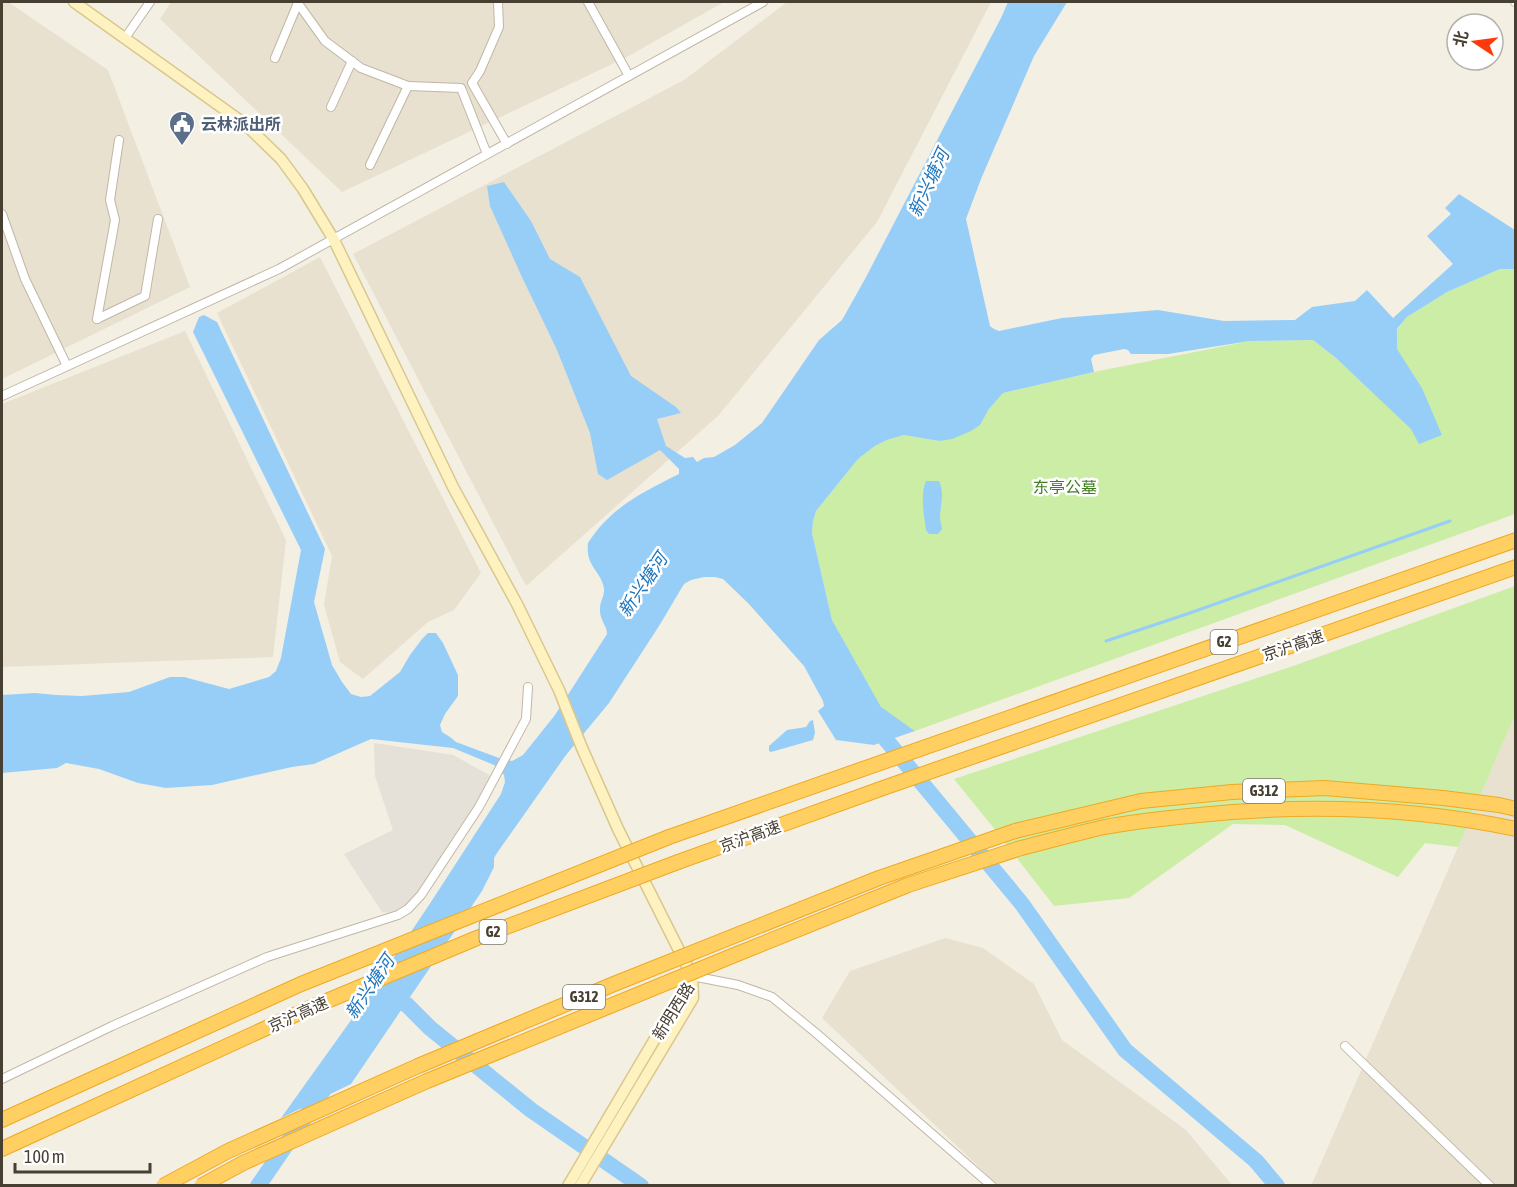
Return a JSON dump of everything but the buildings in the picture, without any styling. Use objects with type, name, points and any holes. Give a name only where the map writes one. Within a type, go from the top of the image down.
[{"type":"highway","name":"京沪高速","points":[[2,1120],[301,984],[669,837],[1515,540]]},
{"type":"highway","name":"京沪高速","points":[[2,1149],[310,1008],[477,938],[886,787],[1515,567]]},
{"type":"highway","name":"G312","points":[[163,1185],[228,1151],[418,1066],[614,984],[879,878],[1015,831],[1141,801],[1290,789],[1325,788],[1443,798],[1515,809]]},
{"type":"highway","name":"G312","points":[[201,1185],[243,1163],[427,1081],[670,981],[908,885],[1021,849],[1104,827],[1172,817],[1250,810],[1325,808],[1408,812],[1486,823],[1515,830]]},
{"type":"street","points":[[74,2],[245,124],[281,159],[303,189],[333,240],[453,487],[517,604],[559,690],[618,830],[692,976],[738,985],[772,997],[992,1185]]},
{"type":"street","points":[[125,38],[150,2]]},
{"type":"street","points":[[298,2],[325,41],[361,68],[408,86],[461,88],[487,154]]},
{"type":"street","points":[[275,58],[298,2]]},
{"type":"street","points":[[498,2],[499,27],[480,72],[472,83],[507,144]]},
{"type":"street","points":[[588,2],[629,76]]},
{"type":"street","points":[[2,396],[279,270],[764,2]]},
{"type":"street","points":[[331,107],[352,61]]},
{"type":"street","points":[[370,165],[408,86]]},
{"type":"street","points":[[119,140],[110,200],[115,220],[98,319],[145,296],[158,219]]},
{"type":"street","points":[[2,214],[25,279],[67,366]]},
{"type":"street","points":[[2,1079],[112,1026],[267,957],[398,915],[408,909],[421,894],[479,807],[526,719],[528,687]]},
{"type":"street","name":"新明西路","points":[[568,1185],[692,976]]},
{"type":"street","name":"新明西路","points":[[580,1185],[693,998],[692,976]]},
{"type":"street","points":[[1344,1046],[1490,1185]]},
{"type":"shaded area","points":[[2,2],[8,2],[108,70],[190,287],[2,379]]},
{"type":"shaded area","points":[[171,2],[724,2],[625,58],[342,192],[160,19]]},
{"type":"shaded area","points":[[787,2],[991,2],[877,222],[718,416],[526,586],[353,254],[684,80]]},
{"type":"shaded area","points":[[320,257],[481,573],[454,610],[428,622],[363,679],[340,662],[324,605],[332,556],[217,313]]},
{"type":"shaded area","points":[[185,331],[286,540],[273,657],[2,667],[2,404]]},
{"type":"shaded area","points":[[1515,715],[1515,1185],[1311,1186],[1458,847]]},
{"type":"shaded area","points":[[374,743],[453,755],[498,780],[409,914],[382,912],[344,854],[393,830],[375,776]]},
{"type":"shaded area","points":[[945,938],[983,948],[1034,984],[1062,1040],[1186,1130],[1232,1185],[998,1185],[822,1018],[850,971]]},
{"type":"green space","name":"东亭公墓","points":[[1500,269],[1515,269],[1515,514],[915,731],[881,708],[832,620],[812,533],[816,511],[858,459],[875,446],[904,435],[939,441],[980,425],[989,409],[1003,393],[1094,372],[1250,341],[1313,340],[1336,358],[1412,429],[1420,444],[1422,388],[1396,349],[1397,330],[1407,317],[1447,292]]},
{"type":"green space","points":[[1515,586],[1515,715],[1458,847],[1425,843],[1398,877],[1285,825],[1233,824],[1129,898],[1054,906],[954,779],[1296,665]]},
{"type":"water","points":[[1008,2],[1067,2],[1034,56],[966,219],[990,326],[999,331],[1062,318],[1158,310],[1224,321],[1295,320],[1312,307],[1355,301],[1367,290],[1393,318],[1453,264],[1427,236],[1451,214],[1445,208],[1459,194],[1515,230],[1515,269],[1500,269],[1447,292],[1407,317],[1397,329],[1397,349],[1422,388],[1442,435],[1419,444],[1411,429],[1336,358],[1313,340],[1250,341],[1168,354],[1131,354],[1124,349],[1094,355],[1091,359],[1094,372],[1003,393],[989,409],[980,425],[952,439],[939,441],[904,435],[875,446],[858,459],[816,511],[812,533],[832,620],[881,707],[915,731],[874,745],[836,740],[818,711],[824,706],[823,701],[804,666],[749,604],[723,579],[704,577],[684,584],[609,703],[566,755],[497,853],[494,858],[494,867],[482,891],[351,1084],[281,1118],[359,1009],[429,905],[501,794],[505,782],[504,775],[494,765],[453,748],[371,739],[314,764],[212,785],[166,788],[138,783],[99,769],[66,763],[57,768],[2,773],[2,695],[35,693],[82,696],[129,692],[170,677],[184,677],[229,689],[269,677],[276,671],[281,658],[301,550],[193,332],[199,317],[204,315],[217,322],[325,549],[314,602],[332,665],[342,682],[351,694],[361,697],[370,696],[400,672],[428,633],[436,633],[458,675],[458,696],[440,725],[442,732],[456,742],[512,761],[523,755],[555,715],[607,634],[600,611],[604,588],[591,563],[588,543],[607,519],[618,510],[640,494],[679,474],[679,469],[660,450],[607,480],[598,474],[590,433],[557,350],[490,206],[487,186],[504,182],[531,221],[550,259],[580,277],[631,376],[676,407],[681,413],[657,419],[666,446],[685,458],[693,457],[697,462],[704,458],[714,457],[735,445],[762,423],[819,340],[842,320]]},
{"type":"water","points":[[926,481],[939,481],[941,486],[942,529],[938,534],[929,534],[926,530],[923,499]]},
{"type":"water","points":[[813,720],[815,733],[813,740],[769,751],[769,746],[787,730],[806,727]]},
{"type":"waterway","points":[[1106,641],[1450,521]]},
{"type":"waterway","points":[[873,724],[1022,904],[1125,1050],[1256,1161],[1277,1186]]},
{"type":"waterway","points":[[389,993],[407,1005],[430,1028],[531,1110],[641,1186]]},
{"type":"waterway","name":"新兴塘河","points":[[258,1186],[329,1082]]},
{"type":"place","name":"云林派出所","points":[[182,147]]}]
